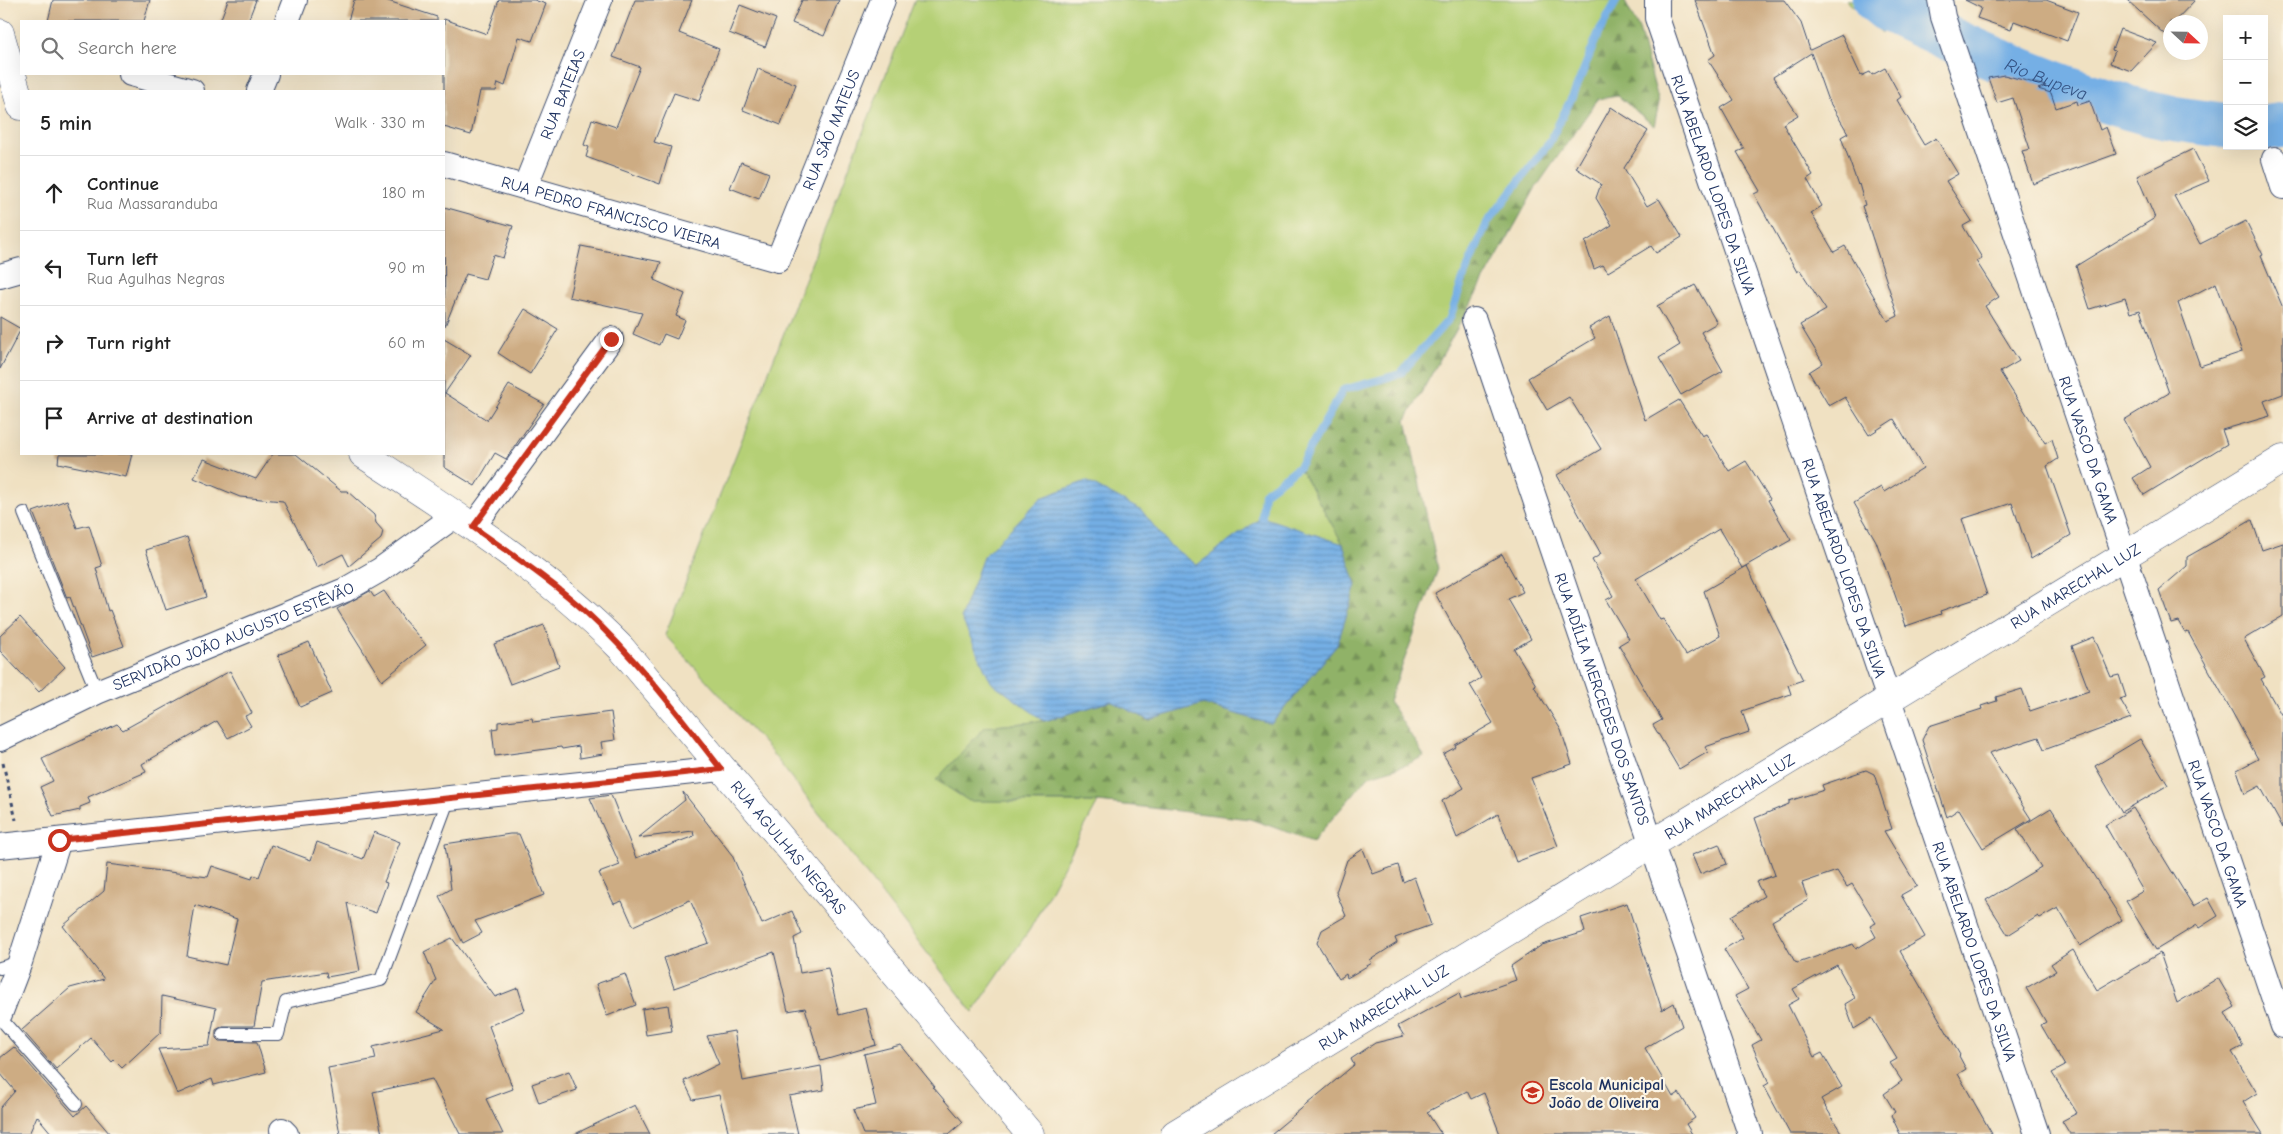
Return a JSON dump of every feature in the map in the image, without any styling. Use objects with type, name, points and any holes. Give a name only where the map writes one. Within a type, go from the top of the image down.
[{"type":"main road","points":[[7,37],[7,78],[20,104]]},
{"type":"main road","name":"RUA AGULHAS NEGRAS","points":[[365,455],[465,521],[548,581],[586,612],[644,673],[721,769],[1030,1134]]},
{"type":"main road","name":"RUA MARECHAL LUZ","points":[[1175,1134],[2283,459]]},
{"type":"street","points":[[287,20],[295,0]]},
{"type":"street","name":"RUA BATEIAS","points":[[525,187],[600,0]]},
{"type":"street","name":"RUA SÃO MATEUS","points":[[778,260],[883,0]]},
{"type":"street","name":"RUA ABELARDO LOPES DA SILVA","points":[[1657,0],[1657,18],[1660,28],[2037,1134]]},
{"type":"street","name":"RUA VASCO DA GAMA","points":[[1942,8],[2283,1026]]},
{"type":"street","points":[[135,75],[188,90]]},
{"type":"street","points":[[259,90],[266,75]]},
{"type":"street","points":[[2274,159],[2283,187]]},
{"type":"street","name":"RUA PEDRO FRANCISCO VIEIRA","points":[[445,164],[778,260]]},
{"type":"street","points":[[0,276],[20,270]]},
{"type":"street","name":"RUA ADÍLIA MERCEDES DOS SANTOS","points":[[1474,320],[1750,1134]]},
{"type":"street","name":"SERVIDÃO JOÃO AUGUSTO ESTÊVÃO","points":[[1,749],[97,692],[345,590],[465,521],[611,339]]},
{"type":"street","points":[[11,845],[721,769]]},
{"type":"street","points":[[0,1014],[10,965],[59,840]]},
{"type":"lane","points":[[24,513],[97,692]]},
{"type":"lane","points":[[223,1034],[278,1034],[286,1002],[381,980],[449,798]]},
{"type":"lane","points":[[0,1018],[76,1104]]},
{"type":"path","points":[[1,749],[11,845]]},
{"type":"green space","points":[[915,0],[1617,0],[1598,34],[1575,91],[1549,143],[1487,223],[1464,276],[1450,318],[1400,374],[1343,390],[1343,544],[1337,645],[1271,724],[1044,721],[985,727],[1009,802],[1098,802],[1030,929],[973,1012],[769,749],[665,635]]},
{"type":"green space","points":[[1617,0],[1624,0],[1639,29],[1659,103],[1654,126],[1618,96],[1598,99],[1535,189],[1406,420],[1438,569],[1389,701],[1424,756],[1406,765],[1369,776],[1313,841],[1250,819],[1098,802],[969,801],[936,780],[985,727],[1044,721],[1111,701],[1149,720],[1203,704],[1271,724],[1337,645],[1343,544],[1299,467],[1343,390],[1400,374],[1450,318],[1464,276],[1487,223],[1549,143],[1575,91],[1598,34]]},
{"type":"green space","points":[[1846,0],[1887,0],[1882,33]]},
{"type":"water","points":[[1086,481],[1142,511],[1169,545],[1197,565],[1262,517],[1343,544],[1356,585],[1337,645],[1271,724],[1203,704],[1149,720],[1111,701],[1044,721],[991,682],[961,617],[983,557],[1041,498]]},
{"type":"building","points":[[53,0],[150,0],[144,20],[48,20]]},
{"type":"building","points":[[228,0],[256,0],[248,20],[220,20]]},
{"type":"building","points":[[354,0],[385,0],[437,17],[437,20],[348,20]]},
{"type":"building","points":[[499,0],[534,0],[546,4],[532,41],[519,37],[505,86],[498,83],[496,91],[480,91],[471,135],[445,127],[444,19],[487,34]]},
{"type":"building","points":[[635,0],[692,0],[679,33],[719,49],[699,101],[674,93],[654,142],[671,147],[660,184],[586,157],[589,147],[584,145],[592,119],[616,127],[640,67],[613,57]]},
{"type":"building","points":[[802,0],[839,0],[824,36],[792,23]]},
{"type":"building","points":[[1695,0],[1784,0],[1801,23],[1810,50],[1842,35],[1861,76],[1870,72],[1872,75],[1885,68],[1901,97],[1897,100],[1924,145],[1936,138],[1958,174],[1946,181],[1972,221],[1963,226],[1982,258],[1976,261],[1999,297],[1985,306],[2019,361],[2000,372],[2045,443],[2052,439],[2058,459],[2047,466],[2071,535],[2031,559],[2012,503],[1962,519],[1987,595],[1940,611],[1941,614],[1906,626],[1876,541],[1854,503],[1881,487],[1884,492],[1923,468],[1894,419],[1869,435],[1845,397],[1829,406],[1809,372],[1823,363],[1800,325],[1826,310],[1800,270],[1797,272],[1754,194],[1760,191],[1737,152],[1744,149],[1721,108],[1734,100],[1708,60],[1715,55]],"holes":[[[1811,53],[1827,98],[1848,133],[1841,137],[1859,184],[1865,205],[1862,206],[1898,316],[1888,321],[1845,246],[1834,252],[1811,213],[1822,206],[1807,179],[1813,175],[1783,124],[1798,115],[1773,77]]]},
{"type":"building","points":[[1965,0],[2046,0],[2078,12],[2067,41],[2014,21],[2011,30],[1977,18],[1981,8]]},
{"type":"building","points":[[2127,0],[2195,0],[2181,15],[2163,15],[2163,33]]},
{"type":"building","points":[[740,5],[776,19],[765,47],[729,33]]},
{"type":"building","points":[[2120,29],[2157,43],[2131,71],[2110,63],[2115,51],[2112,50]]},
{"type":"building","points":[[758,69],[796,84],[781,125],[743,110]]},
{"type":"building","points":[[2004,75],[2046,86],[2038,89],[2051,93],[2056,108],[2077,101],[2078,105],[2090,101],[2100,130],[2106,127],[2116,154],[2033,184],[2022,151],[2030,149],[2013,98],[1997,103],[1988,78]]},
{"type":"building","points":[[1611,107],[1648,131],[1624,168],[1647,206],[1659,199],[1682,237],[1656,253],[1651,246],[1608,272],[1603,265],[1594,269],[1585,242],[1612,225],[1596,198],[1601,184],[1576,168]]},
{"type":"building","points":[[2193,149],[2209,181],[2174,196],[2200,244],[2246,221],[2263,255],[2261,256],[2283,308],[2283,394],[2264,401],[2270,416],[2222,430],[2227,444],[2144,495],[2133,478],[2150,467],[2124,420],[2169,393],[2140,310],[2130,313],[2125,298],[2090,309],[2076,266],[2155,218],[2137,176]],"holes":[[[2216,283],[2242,352],[2200,366],[2178,303]]]},
{"type":"building","points":[[741,162],[769,173],[759,199],[730,188]]},
{"type":"building","points":[[445,207],[513,226],[503,258],[493,255],[485,279],[466,274],[445,326]]},
{"type":"building","points":[[581,246],[661,262],[654,280],[685,294],[676,316],[685,320],[677,339],[664,334],[659,345],[633,334],[642,313],[569,297]]},
{"type":"building","points":[[1695,285],[1717,323],[1701,332],[1723,371],[1681,395],[1659,358],[1680,345],[1657,306]]},
{"type":"building","points":[[525,309],[558,329],[530,374],[498,353]]},
{"type":"building","points":[[1610,316],[1645,420],[1679,400],[1702,436],[1706,434],[1729,471],[1746,461],[1770,499],[1768,500],[1791,540],[1742,568],[1719,529],[1636,579],[1660,620],[1663,619],[1686,655],[1720,636],[1704,591],[1747,566],[1803,680],[1788,685],[1791,694],[1742,711],[1749,732],[1705,747],[1708,752],[1679,769],[1653,725],[1662,720],[1619,645],[1629,639],[1606,600],[1613,596],[1592,560],[1601,554],[1557,475],[1601,449],[1569,397],[1547,410],[1528,378],[1595,338],[1589,328]]},
{"type":"building","points":[[0,317],[20,328],[20,331],[0,369]]},
{"type":"building","points":[[445,340],[471,355],[445,393]]},
{"type":"building","points":[[509,385],[544,404],[506,459],[495,453],[475,486],[444,467],[445,393],[487,420]]},
{"type":"building","points":[[59,455],[132,455],[126,477],[58,463]]},
{"type":"building","points":[[272,455],[297,455],[341,491],[347,491],[374,515],[376,523],[383,531],[381,539],[349,566],[343,554],[317,567],[283,501],[240,497],[194,478],[204,459],[256,479]]},
{"type":"building","points":[[67,500],[77,528],[89,525],[102,566],[96,568],[108,611],[110,610],[124,646],[92,657],[70,597],[67,598],[33,512]]},
{"type":"building","points":[[2252,520],[2262,550],[2283,543],[2283,616],[2244,639],[2265,677],[2261,679],[2283,718],[2283,828],[2260,786],[2245,794],[2237,770],[2258,759],[2188,632],[2185,633],[2178,621],[2171,623],[2159,590],[2187,566],[2187,557]]},
{"type":"building","points":[[187,537],[206,597],[166,610],[146,550]]},
{"type":"building","points":[[1502,554],[1523,592],[1508,599],[1531,639],[1514,649],[1561,730],[1572,764],[1531,778],[1558,846],[1516,862],[1498,814],[1457,838],[1442,801],[1464,788],[1443,754],[1493,723],[1470,685],[1481,678],[1435,593]]},
{"type":"building","points":[[370,591],[374,597],[384,591],[404,620],[426,645],[382,681],[337,609]]},
{"type":"building","points":[[20,617],[65,667],[39,692],[0,651],[0,636]]},
{"type":"building","points":[[544,625],[559,666],[510,684],[494,644]]},
{"type":"building","points":[[2094,637],[2111,677],[2119,675],[2126,697],[2120,699],[2131,718],[2044,750],[2039,737],[1989,753],[2031,819],[1983,848],[1959,809],[1947,817],[1922,740],[1929,726],[1982,709],[1981,706],[1997,701],[1996,697],[2022,689],[2030,711],[2089,691],[2072,646]]},
{"type":"building","points":[[309,642],[332,693],[300,707],[278,655]]},
{"type":"building","points":[[230,671],[252,713],[245,716],[251,726],[228,738],[217,721],[142,764],[146,772],[88,797],[90,803],[80,807],[80,810],[53,816],[40,787],[53,781],[42,759],[117,724],[123,730]]},
{"type":"building","points":[[611,712],[615,740],[601,742],[603,754],[580,758],[579,746],[495,756],[492,729],[498,728],[498,722],[532,718],[533,722]]},
{"type":"building","points":[[2140,739],[2168,785],[2122,812],[2095,766]]},
{"type":"building","points":[[1866,770],[1874,774],[1892,829],[1884,831],[1917,886],[1901,895],[1925,937],[1900,951],[1960,1055],[1966,1069],[1958,1074],[1992,1134],[1900,1134],[1891,1115],[1895,1112],[1884,1094],[1902,1081],[1890,1063],[1897,1059],[1872,1018],[1854,1029],[1845,1004],[1855,998],[1837,965],[1793,989],[1799,999],[1788,1005],[1814,1057],[1822,1053],[1842,1087],[1821,1099],[1842,1134],[1790,1134],[1764,1086],[1769,1083],[1752,1045],[1761,1040],[1735,996],[1748,989],[1724,949],[1743,938],[1731,916],[1764,896],[1756,882],[1775,875],[1755,818],[1789,804],[1789,801],[1824,790],[1822,785]],"holes":[[[1837,871],[1847,887],[1852,884],[1876,923],[1870,926],[1876,937],[1856,949],[1853,944],[1798,963],[1795,962],[1772,921],[1808,900],[1802,883]]]},
{"type":"building","points":[[683,792],[732,855],[762,924],[792,911],[802,934],[794,938],[800,973],[828,968],[839,1015],[866,1008],[876,1045],[821,1061],[805,1008],[788,1011],[774,952],[674,988],[664,958],[709,943],[690,900],[633,926],[622,901],[614,904],[599,873],[620,865],[590,798],[611,795],[636,858],[694,836],[693,831],[638,838],[685,800]]},
{"type":"building","points":[[2051,808],[2122,920],[2080,946],[2058,908],[2040,918],[2038,916],[2008,935],[1986,900],[2041,867],[2017,829]]},
{"type":"building","points":[[2133,808],[2193,906],[2208,898],[2218,916],[2199,928],[2197,925],[2156,950],[2126,901],[2143,891],[2105,825]]},
{"type":"building","points":[[374,832],[400,842],[384,882],[387,883],[376,913],[347,903],[360,971],[327,977],[326,972],[262,982],[254,1026],[223,1026],[216,1030],[216,1038],[219,1041],[257,1042],[266,1072],[214,1085],[212,1079],[177,1094],[158,1049],[209,1046],[216,1008],[162,996],[161,1032],[122,1068],[114,1060],[112,1062],[91,1038],[56,1069],[22,1030],[70,988],[104,979],[63,926],[104,891],[107,864],[208,877],[212,866],[252,879],[253,875],[259,877],[271,845],[311,860],[317,842],[363,859]],"holes":[[[195,905],[237,919],[226,965],[187,956]]]},
{"type":"building","points":[[519,834],[544,895],[475,921],[482,933],[463,943],[439,896],[451,889],[445,844]]},
{"type":"building","points":[[1719,844],[1727,864],[1700,874],[1692,855]]},
{"type":"building","points":[[1363,849],[1373,874],[1398,865],[1403,882],[1414,877],[1431,925],[1395,938],[1397,943],[1370,960],[1372,963],[1347,978],[1346,974],[1339,979],[1317,943],[1322,930],[1346,916],[1336,892],[1347,860]]},
{"type":"building","points":[[1627,903],[1662,1010],[1674,1003],[1682,1026],[1645,1048],[1673,1097],[1679,1093],[1695,1118],[1686,1124],[1692,1134],[1500,1134],[1484,1093],[1471,1099],[1467,1091],[1427,1112],[1441,1134],[1271,1134],[1354,1065],[1351,1059],[1375,1043],[1404,1036],[1398,1026],[1459,993],[1461,999],[1516,980],[1511,966],[1542,945],[1585,932],[1581,918]]},
{"type":"building","points":[[452,938],[495,997],[518,988],[525,1010],[489,1026],[513,1089],[486,1099],[503,1134],[460,1134],[432,1079],[373,1092],[382,1134],[340,1134],[328,1068],[376,1059],[373,1047],[444,1029],[416,1012],[436,980],[424,952]]},
{"type":"building","points":[[2073,950],[2097,990],[2160,953],[2177,1003],[2218,978],[2235,1007],[2225,1013],[2243,1046],[2232,1052],[2257,1093],[2243,1102],[2263,1134],[2070,1134],[2062,1121],[2077,1113],[2052,1073],[2065,1066],[2041,1025],[2046,1022],[2026,988],[2056,971],[2051,964]]},
{"type":"building","points":[[625,974],[636,1005],[607,1016],[596,984]]},
{"type":"building","points":[[668,1005],[672,1031],[646,1035],[642,1009]]},
{"type":"building","points":[[734,1031],[743,1081],[821,1066],[824,1090],[789,1096],[798,1134],[729,1134],[719,1095],[693,1100],[684,1081],[719,1064],[707,1036]]},
{"type":"building","points":[[901,1045],[963,1122],[949,1134],[863,1134],[853,1110],[876,1105],[864,1054]]},
{"type":"building","points":[[14,1047],[75,1116],[86,1106],[110,1134],[52,1134],[37,1116],[29,1134],[0,1134],[0,1108],[15,1091],[0,1073],[0,1058]]},
{"type":"building","points":[[569,1071],[577,1090],[539,1103],[532,1084]]},
{"type":"building","points":[[635,1105],[650,1134],[575,1134]]},
{"type":"waterway","points":[[1262,517],[1264,493],[1299,467],[1343,390],[1400,374],[1450,318],[1464,276],[1487,223],[1549,143],[1575,91],[1598,34],[1617,0]]},
{"type":"waterway","name":"Rio Bupeva","points":[[1875,0],[1886,9],[1949,39],[2078,91],[2154,115],[2223,125]]},
{"type":"waterway","name":"Rio Bupeva","points":[[2268,127],[2283,125]]},
{"type":"place","name":"Escola Municipal João de Oliveira","points":[[1533,1093]]},
{"type":"route","points":[[59,840],[721,769],[644,673],[586,612],[548,581],[473,527],[611,339]]}]
